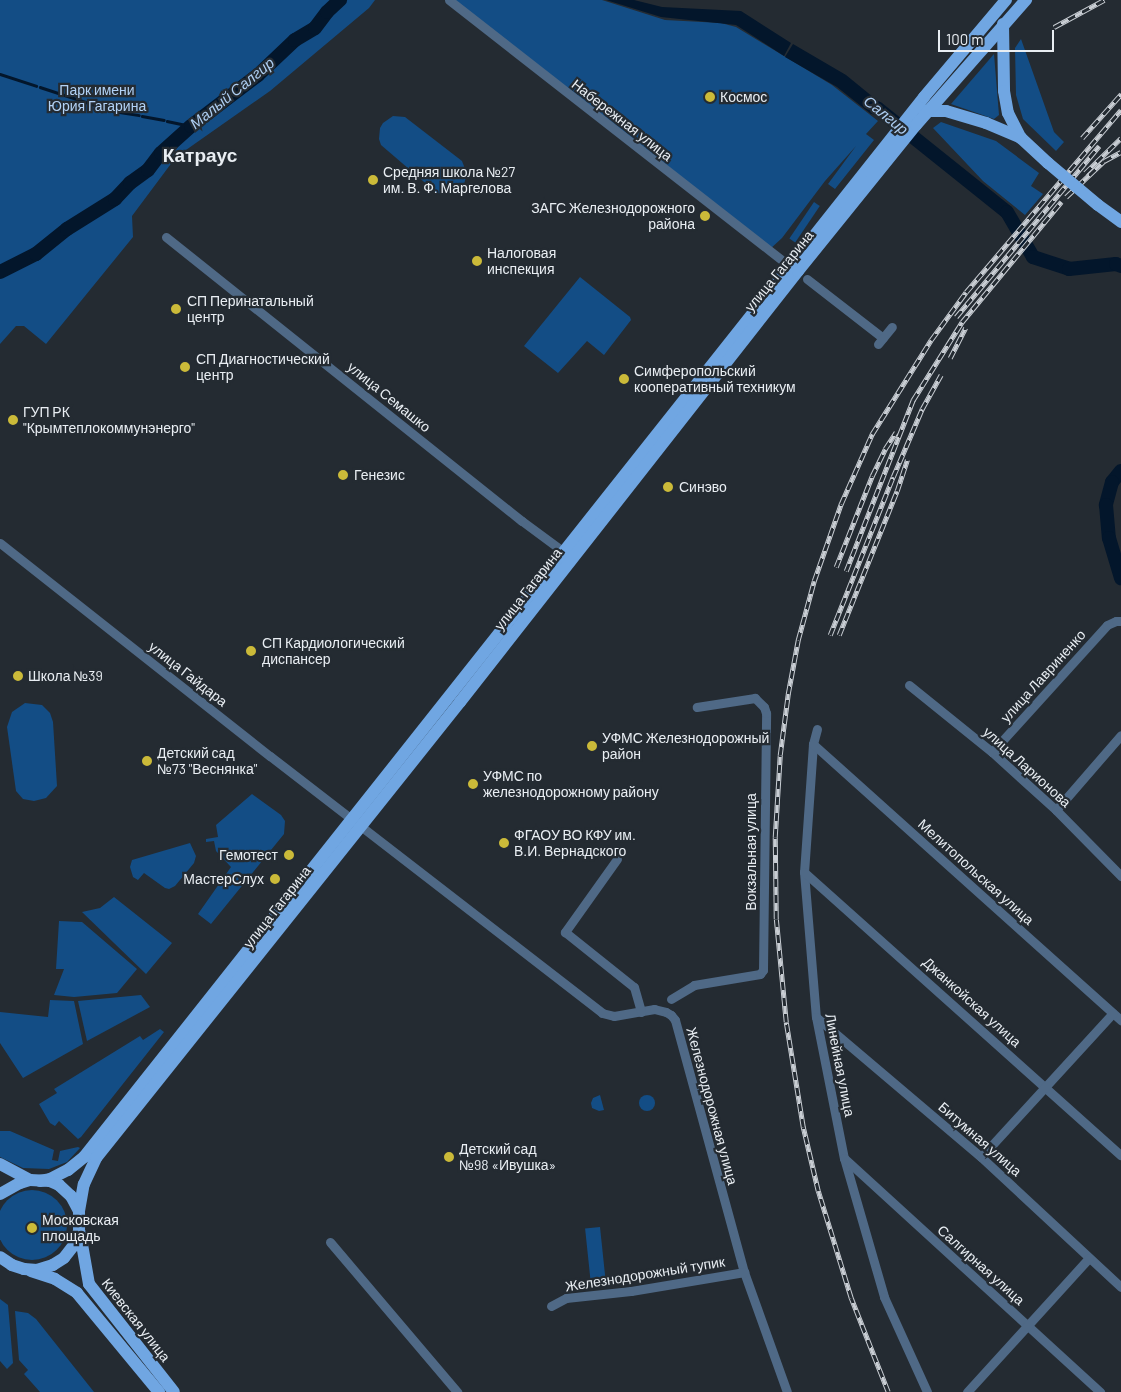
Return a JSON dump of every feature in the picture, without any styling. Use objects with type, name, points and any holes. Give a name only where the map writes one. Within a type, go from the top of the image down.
[{"type":"main road","name":"улица Гагарина","points":[[914,119],[929,110],[1026,0]]},
{"type":"main road","name":"улица Гагарина","points":[[79,1211],[84,1184],[96,1158],[356,823],[1006,1]]},
{"type":"main road","points":[[1006,1],[1002,28],[1005,103],[1021,138]]},
{"type":"main road","points":[[929,110],[946,111],[986,122],[1021,138],[1048,163],[1121,222]]},
{"type":"main road","name":"улица Гагарина","points":[[568,555],[787,264],[894,144]]},
{"type":"main road","name":"улица Гагарина","points":[[35,1180],[50,1179],[68,1170],[84,1157],[356,823]]},
{"type":"main road","points":[[0,1164],[35,1180],[50,1182],[66,1190],[79,1211],[79,1231],[72,1249],[61,1260],[45,1268],[24,1269],[6,1264],[0,1257]]},
{"type":"main road","points":[[0,1194],[9,1187],[35,1180]]},
{"type":"main road","name":"Киевская улица","points":[[79,1231],[88,1284],[174,1392]]},
{"type":"main road","name":"Киевская улица","points":[[24,1269],[55,1278],[77,1293],[159,1392]]},
{"type":"street","name":"Набережная улица","points":[[449,0],[787,264]]},
{"type":"street","name":"улица Семашко","points":[[166,237],[522,521],[568,555]]},
{"type":"street","points":[[807,279],[880,341],[892,327]]},
{"type":"street","name":"улица Гайдара","points":[[0,543],[356,823]]},
{"type":"street","name":"улица Лавриненко","points":[[992,752],[1107,625],[1118,621]]},
{"type":"street","name":"улица Ларионова","points":[[909,685],[992,752],[1056,810],[1120,873]]},
{"type":"street","name":"Вокзальная улица","points":[[671,999],[694,985],[760,974],[763,970],[766,713],[764,707],[754,698],[697,707]]},
{"type":"street","name":"Линейная улица","points":[[817,729],[813,744],[804,872],[816,1017],[844,1158],[884,1297],[927,1392]]},
{"type":"street","points":[[1056,810],[1121,735]]},
{"type":"street","name":"Мелитопольская улица","points":[[813,744],[1121,1020]]},
{"type":"street","name":"Железнодорожная улица","points":[[356,823],[602,1013],[614,1016],[660,1010],[666,1012],[675,1020],[744,1272],[787,1392]]},
{"type":"street","points":[[617,859],[565,932],[634,987],[641,1012]]},
{"type":"street","name":"Джанкойская улица","points":[[804,872],[1121,1155]]},
{"type":"street","points":[[981,1157],[1114,1013]]},
{"type":"street","name":"Битумная улица","points":[[816,1017],[981,1157],[1121,1287]]},
{"type":"street","name":"Салгирная улица","points":[[844,1158],[1100,1392]]},
{"type":"street","points":[[330,1242],[458,1392]]},
{"type":"street","points":[[967,1392],[1089,1258]]},
{"type":"street","name":"Железнодорожный тупик","points":[[551,1306],[566,1298],[631,1291],[744,1272]]},
{"type":"green space","name":"Парк имени Юрия Гагарина","points":[[0,0],[375,0],[369,8],[270,91],[176,157],[132,216],[133,237],[46,344],[24,326],[16,326],[0,344]]},
{"type":"green space","points":[[454,0],[602,0],[665,20],[721,23],[736,27],[832,85],[878,121],[866,134],[874,140],[835,189],[828,184],[856,146],[825,181],[782,238],[769,250]]},
{"type":"green space","points":[[1021,39],[1054,132],[1064,142],[1056,151],[1023,119],[1016,95],[1015,48]]},
{"type":"green space","points":[[994,54],[999,115],[994,119],[951,104]]},
{"type":"green space","points":[[393,116],[405,117],[462,161],[467,174],[463,187],[451,194],[437,193],[381,145],[379,139],[380,128],[383,123]]},
{"type":"green space","points":[[941,122],[996,141],[1039,173],[1031,186],[1043,194],[1025,215],[983,181],[933,128]]},
{"type":"green space","points":[[814,202],[820,206],[795,242],[789,238]]},
{"type":"green space","points":[[580,277],[630,317],[631,320],[604,355],[587,341],[558,373],[524,346]]},
{"type":"green space","points":[[25,703],[42,705],[50,713],[53,722],[57,786],[46,798],[34,801],[23,799],[16,791],[7,727],[12,712]]},
{"type":"green space","points":[[252,794],[281,815],[285,821],[284,834],[211,924],[198,914],[231,867],[216,851],[214,841],[206,842],[206,839],[218,837],[216,825]]},
{"type":"green space","points":[[190,843],[196,856],[194,863],[175,886],[169,889],[165,888],[144,873],[138,880],[133,877],[130,867],[132,860]]},
{"type":"green space","points":[[114,897],[172,943],[146,974],[82,912],[100,908]]},
{"type":"green space","points":[[59,921],[82,922],[137,969],[117,993],[74,997],[54,995],[64,969],[56,969]]},
{"type":"green space","points":[[141,995],[150,1007],[87,1041],[78,1001]]},
{"type":"green space","points":[[50,1000],[74,1001],[83,1044],[23,1078],[0,1043],[0,1012],[48,1017]]},
{"type":"green space","points":[[160,1029],[164,1032],[81,1137],[78,1139],[59,1121],[55,1126],[50,1123],[39,1104],[57,1093],[54,1089],[140,1036],[143,1040]]},
{"type":"green space","points":[[600,1095],[604,1110],[599,1111],[592,1108],[591,1103],[593,1098]]},
{"type":"green space","points":[[647,1095],[655,1103],[647,1111],[639,1103]]},
{"type":"green space","points":[[0,1131],[10,1131],[54,1150],[52,1160],[58,1161],[60,1151],[80,1148],[67,1162],[49,1169],[23,1168],[0,1157]]},
{"type":"green space","name":"Московская площадь","points":[[32,1190],[45,1193],[57,1200],[64,1212],[67,1225],[64,1238],[57,1250],[45,1257],[32,1260],[19,1257],[7,1250],[0,1238],[-3,1225],[0,1212],[7,1200],[19,1193]]},
{"type":"green space","points":[[600,1227],[605,1278],[590,1279],[585,1229]]},
{"type":"green space","points":[[0,1299],[8,1305],[13,1363],[7,1369],[0,1361]]},
{"type":"green space","points":[[15,1311],[28,1313],[36,1319],[94,1392],[40,1392],[24,1374],[28,1370],[19,1360]]},
{"type":"water","points":[[606,0],[634,0],[662,7],[741,11],[791,43],[784,56],[736,25],[661,17]]},
{"type":"water","points":[[793,44],[846,75],[895,115],[887,125],[880,115],[871,114],[837,87],[785,57]]},
{"type":"waterway","name":"Малый Салгир","points":[[0,272],[36,254],[67,229],[115,199],[130,183],[148,170],[161,153],[191,126],[258,75],[295,40],[315,28],[327,12],[340,0]]},
{"type":"waterway","points":[[0,74],[36,86]]},
{"type":"waterway","points":[[40,87],[113,111],[139,115]]},
{"type":"waterway","name":"Салгир","points":[[877,108],[1007,212],[1033,257],[1069,269],[1116,264],[1121,266]]},
{"type":"waterway","points":[[142,116],[164,120]]},
{"type":"waterway","points":[[167,121],[191,126]]},
{"type":"waterway","name":"Салгир","points":[[1121,471],[1112,482],[1106,505],[1109,538],[1121,578]]},
{"type":"railway","points":[[1054,27],[1104,0]]},
{"type":"railway","points":[[1082,138],[1121,94]]},
{"type":"railway","points":[[888,1392],[851,1298],[818,1191],[803,1127],[786,1022],[776,919],[775,837],[780,755],[788,694],[798,640],[814,581],[841,504],[872,434],[931,340],[966,292],[1121,110]]},
{"type":"railway","points":[[1085,173],[1121,138]]},
{"type":"railway","points":[[956,317],[1099,146]]},
{"type":"railway","points":[[1066,197],[1104,161],[1121,152]]},
{"type":"railway","points":[[846,571],[913,400],[962,322],[1061,202]]},
{"type":"railway","points":[[950,358],[965,328]]},
{"type":"railway","points":[[830,635],[922,409],[941,375]]},
{"type":"railway","points":[[836,567],[872,476],[885,449],[896,432]]},
{"type":"railway","points":[[839,635],[897,491],[907,460]]},
{"type":"place","name":"Космос","points":[[710,97]]},
{"type":"place","name":"Средняя школа №27 им. В. Ф. Маргелова","points":[[373,180]]},
{"type":"place","name":"ЗАГС Железнодорожного района","points":[[705,216]]},
{"type":"place","name":"Налоговая инспекция","points":[[477,261]]},
{"type":"place","name":"СП Перинатальный центр","points":[[176,309]]},
{"type":"place","name":"СП Диагностический центр","points":[[185,367]]},
{"type":"place","name":"Симферопольский кооперативный техникум","points":[[624,379]]},
{"type":"place","name":"ГУП РК \"Крымтеплокоммунэнерго\"","points":[[13,420]]},
{"type":"place","name":"Генезис","points":[[343,475]]},
{"type":"place","name":"Синэво","points":[[668,487]]},
{"type":"place","name":"СП Кардиологический диспансер","points":[[251,651]]},
{"type":"place","name":"Школа №39","points":[[18,676]]},
{"type":"place","name":"УФМС Железнодорожный район","points":[[592,746]]},
{"type":"place","name":"Детский сад №73 \"Веснянка\"","points":[[147,761]]},
{"type":"place","name":"УФМС по железнодорожному району","points":[[473,784]]},
{"type":"place","name":"ФГАОУ ВО КФУ им. В.И. Вернадского","points":[[504,843]]},
{"type":"place","name":"Гемотест","points":[[289,855]]},
{"type":"place","name":"МастерСлух","points":[[275,879]]},
{"type":"place","name":"Детский сад №98 «Ивушка»","points":[[449,1157]]},
{"type":"place","name":"Московская площадь","points":[[32,1228]]},
{"type":"district","name":"Катраус","points":[[200,155]]}]
